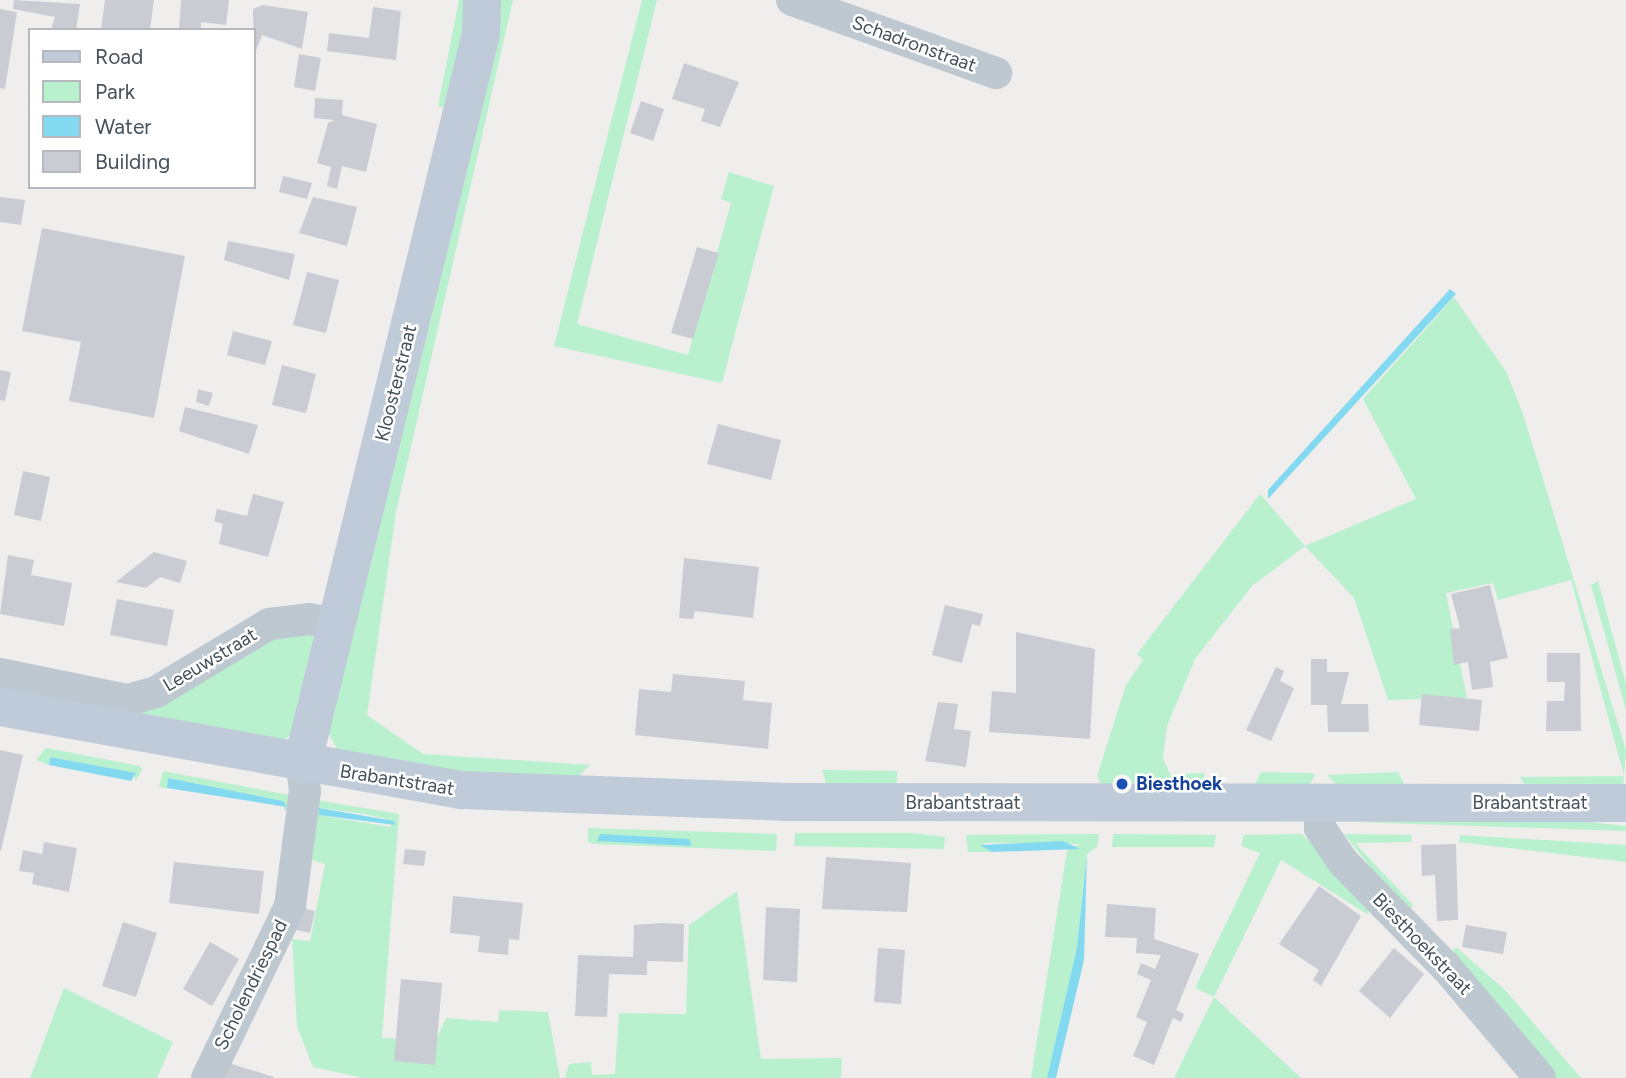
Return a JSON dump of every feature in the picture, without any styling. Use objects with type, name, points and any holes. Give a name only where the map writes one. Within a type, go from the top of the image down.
[{"type":"street","name":"Kloosterstraat","points":[[302,765],[481,34],[482,0]]},
{"type":"street","name":"Schadronstraat","points":[[792,0],[996,73]]},
{"type":"street","name":"Leeuwstraat","points":[[0,674],[128,700],[156,692],[269,624],[309,619],[338,624]]},
{"type":"street","points":[[0,707],[302,765]]},
{"type":"street","name":"Brabantstraat","points":[[302,765],[463,790],[597,797],[1320,804],[1626,803]]},
{"type":"street","name":"Scholendriespad","points":[[208,1078],[290,906],[305,790],[302,765]]},
{"type":"street","name":"Biesthoekstraat","points":[[1320,804],[1320,828],[1343,862],[1446,967],[1540,1078]]},
{"type":"green space","points":[[459,0],[470,0],[455,110],[438,106]]},
{"type":"green space","points":[[493,0],[513,0],[396,512],[367,715],[423,754],[590,765],[572,783],[433,773],[341,756],[323,723]]},
{"type":"green space","points":[[642,0],[657,0],[577,324],[688,355],[731,203],[721,199],[729,172],[774,186],[722,383],[554,346]]},
{"type":"green space","points":[[1454,297],[1507,373],[1524,417],[1626,750],[1624,776],[1571,580],[1498,600],[1493,583],[1446,593],[1467,698],[1388,700],[1354,598],[1305,546],[1416,499],[1363,399]]},
{"type":"green space","points":[[1260,494],[1305,546],[1252,586],[1195,659],[1167,726],[1163,758],[1170,774],[1205,773],[1200,789],[1152,781],[1102,786],[1097,776],[1126,685],[1143,660],[1137,654]]},
{"type":"green space","points":[[1598,581],[1626,684],[1626,710],[1591,585]]},
{"type":"green space","points":[[275,634],[312,635],[317,641],[290,735],[274,749],[129,711]]},
{"type":"green space","points":[[46,748],[140,766],[142,770],[135,782],[135,773],[50,757],[49,765],[36,760]]},
{"type":"green space","points":[[822,770],[897,771],[897,789],[826,783]]},
{"type":"green space","points":[[163,771],[294,796],[296,811],[284,810],[283,801],[168,778],[167,788],[159,787]]},
{"type":"green space","points":[[1261,772],[1315,775],[1306,790],[1253,789]]},
{"type":"green space","points":[[1398,772],[1405,786],[1341,789],[1327,775]]},
{"type":"green space","points":[[1624,776],[1623,788],[1527,789],[1520,777]]},
{"type":"green space","points":[[317,800],[399,814],[382,1038],[436,1040],[446,1018],[498,1022],[499,1010],[548,1012],[560,1078],[363,1078],[313,1067],[297,1026],[292,939],[310,941],[325,864],[309,859]],"holes":[[[319,808],[394,821],[390,827],[319,815]]]},
{"type":"green space","points":[[1542,817],[1626,826],[1626,831],[1358,822]]},
{"type":"green space","points":[[588,828],[777,834],[776,851],[595,844],[588,842]]},
{"type":"green space","points":[[795,833],[912,833],[945,837],[944,849],[794,846]]},
{"type":"green space","points":[[1099,834],[1097,847],[1087,854],[1077,947],[1047,1078],[1031,1078],[1067,851],[1080,844],[982,843],[992,852],[968,852],[966,835]]},
{"type":"green space","points":[[1113,834],[1216,835],[1214,847],[1112,847]]},
{"type":"green space","points":[[1302,834],[1373,905],[1367,914],[1281,860],[1214,997],[1195,988],[1260,853],[1241,846],[1244,835]]},
{"type":"green space","points":[[1344,834],[1412,835],[1411,842],[1355,843],[1413,905],[1407,913]]},
{"type":"green space","points":[[1460,835],[1626,845],[1626,862],[1459,842]]},
{"type":"green space","points":[[737,891],[761,1059],[842,1058],[841,1078],[565,1078],[569,1064],[591,1062],[592,1075],[615,1074],[619,1013],[686,1014],[689,925]]},
{"type":"green space","points":[[1456,947],[1505,990],[1581,1078],[1551,1078],[1452,953]]},
{"type":"green space","points":[[64,988],[173,1042],[157,1078],[30,1078]]},
{"type":"green space","points":[[1214,997],[1301,1078],[1174,1078]]},
{"type":"water","points":[[1450,289],[1456,294],[1268,499],[1268,490]]},
{"type":"water","points":[[50,757],[136,773],[131,781],[49,765]]},
{"type":"water","points":[[168,778],[283,801],[287,807],[167,788]]},
{"type":"water","points":[[319,808],[394,821],[395,825],[319,815]]},
{"type":"water","points":[[600,834],[689,839],[692,846],[597,841]]},
{"type":"water","points":[[1063,841],[1080,849],[992,852],[980,845]]},
{"type":"water","points":[[1087,854],[1084,960],[1056,1078],[1047,1078],[1077,947]]},
{"type":"building","points":[[14,0],[80,4],[76,28],[52,28],[55,17],[13,9]]},
{"type":"building","points":[[105,0],[154,0],[150,28],[101,28]]},
{"type":"building","points":[[181,0],[229,0],[226,25],[201,22],[201,28],[179,28]]},
{"type":"building","points":[[263,5],[308,12],[302,49],[262,35],[256,51],[253,9]]},
{"type":"building","points":[[373,7],[401,11],[396,60],[327,51],[329,33],[369,38]]},
{"type":"building","points":[[0,9],[17,12],[5,89],[0,88]]},
{"type":"building","points":[[299,54],[321,58],[315,91],[294,87]]},
{"type":"building","points":[[684,63],[739,82],[720,127],[701,121],[705,109],[672,99]]},
{"type":"building","points":[[315,98],[343,100],[342,115],[377,124],[366,172],[342,166],[337,189],[327,186],[331,167],[317,163],[328,123],[335,120],[314,118]]},
{"type":"building","points":[[641,101],[664,109],[653,141],[630,133]]},
{"type":"building","points":[[283,176],[312,183],[307,199],[279,192]]},
{"type":"building","points":[[0,197],[25,200],[21,225],[0,222]]},
{"type":"building","points":[[313,197],[357,207],[347,246],[299,233]]},
{"type":"building","points":[[42,228],[185,256],[154,418],[69,401],[81,342],[22,331]]},
{"type":"building","points":[[228,241],[295,254],[289,280],[224,260]]},
{"type":"building","points":[[697,247],[719,253],[693,339],[671,333]]},
{"type":"building","points":[[307,272],[339,280],[326,333],[293,325]]},
{"type":"building","points":[[233,331],[272,341],[265,365],[227,355]]},
{"type":"building","points":[[282,365],[316,374],[306,413],[272,405]]},
{"type":"building","points":[[0,370],[11,372],[5,401],[0,400]]},
{"type":"building","points":[[198,389],[213,393],[209,406],[196,402]]},
{"type":"building","points":[[185,407],[258,425],[249,454],[179,431]]},
{"type":"building","points":[[718,424],[781,440],[771,480],[707,464]]},
{"type":"building","points":[[23,471],[50,477],[41,521],[14,515]]},
{"type":"building","points":[[253,494],[284,502],[268,557],[219,544],[223,524],[214,521],[217,509],[247,516]]},
{"type":"building","points":[[154,552],[187,561],[180,583],[160,577],[146,588],[116,582]]},
{"type":"building","points":[[8,555],[34,560],[31,575],[72,583],[64,626],[0,614]]},
{"type":"building","points":[[684,558],[759,567],[753,618],[695,611],[693,619],[679,618]]},
{"type":"building","points":[[1490,585],[1508,658],[1490,662],[1493,687],[1472,690],[1468,662],[1454,665],[1450,629],[1460,628],[1451,594]]},
{"type":"building","points":[[117,599],[174,610],[167,646],[110,635]]},
{"type":"building","points":[[945,605],[983,614],[980,626],[972,624],[962,663],[932,655]]},
{"type":"building","points":[[1016,632],[1095,649],[1090,739],[989,732],[992,691],[1016,693]]},
{"type":"building","points":[[1547,653],[1580,653],[1581,731],[1546,731],[1547,701],[1564,701],[1565,682],[1547,682]]},
{"type":"building","points":[[1311,659],[1327,659],[1327,672],[1349,672],[1341,704],[1368,704],[1369,732],[1328,732],[1327,705],[1311,705]]},
{"type":"building","points":[[1276,667],[1284,671],[1280,681],[1294,688],[1271,741],[1246,730]]},
{"type":"building","points":[[673,674],[745,681],[743,700],[772,703],[768,749],[635,735],[639,689],[671,692]]},
{"type":"building","points":[[1422,694],[1482,700],[1479,731],[1419,725]]},
{"type":"building","points":[[938,702],[958,704],[954,729],[971,731],[966,767],[925,761]]},
{"type":"building","points":[[0,750],[23,755],[1,851],[0,850]]},
{"type":"building","points":[[44,842],[77,848],[69,892],[32,884],[34,873],[19,871],[23,850],[42,854]]},
{"type":"building","points":[[1456,844],[1458,920],[1437,921],[1435,875],[1422,876],[1421,845]]},
{"type":"building","points":[[405,849],[426,851],[424,866],[403,864]]},
{"type":"building","points":[[826,857],[911,863],[907,912],[822,909]]},
{"type":"building","points":[[174,862],[264,871],[259,914],[169,903]]},
{"type":"building","points":[[1319,886],[1361,916],[1321,986],[1313,980],[1319,970],[1279,944]]},
{"type":"building","points":[[453,896],[523,903],[519,940],[509,939],[508,955],[478,952],[480,936],[450,933]]},
{"type":"building","points":[[1107,904],[1156,908],[1154,939],[1199,954],[1176,1010],[1184,1014],[1181,1022],[1173,1018],[1154,1065],[1133,1056],[1147,1022],[1136,1017],[1151,980],[1137,974],[1141,963],[1155,969],[1161,955],[1136,953],[1137,938],[1105,937]]},
{"type":"building","points":[[766,907],[800,909],[797,982],[763,980]]},
{"type":"building","points":[[302,908],[315,911],[310,933],[296,930]]},
{"type":"building","points":[[123,922],[157,933],[136,997],[102,986]]},
{"type":"building","points":[[684,924],[683,962],[647,961],[647,975],[609,974],[607,1017],[575,1016],[578,955],[633,957],[634,925]]},
{"type":"building","points":[[1466,925],[1507,932],[1503,954],[1462,947]]},
{"type":"building","points":[[210,942],[239,959],[212,1006],[183,989]]},
{"type":"building","points":[[878,948],[905,950],[901,1004],[874,1002]]},
{"type":"building","points":[[1394,948],[1424,974],[1390,1018],[1359,991]]},
{"type":"building","points":[[401,979],[442,983],[435,1065],[394,1061]]},
{"type":"building","points":[[222,1061],[274,1077],[274,1078],[217,1078]]},
{"type":"place","name":"Biesthoek","points":[[1122,784]]}]
